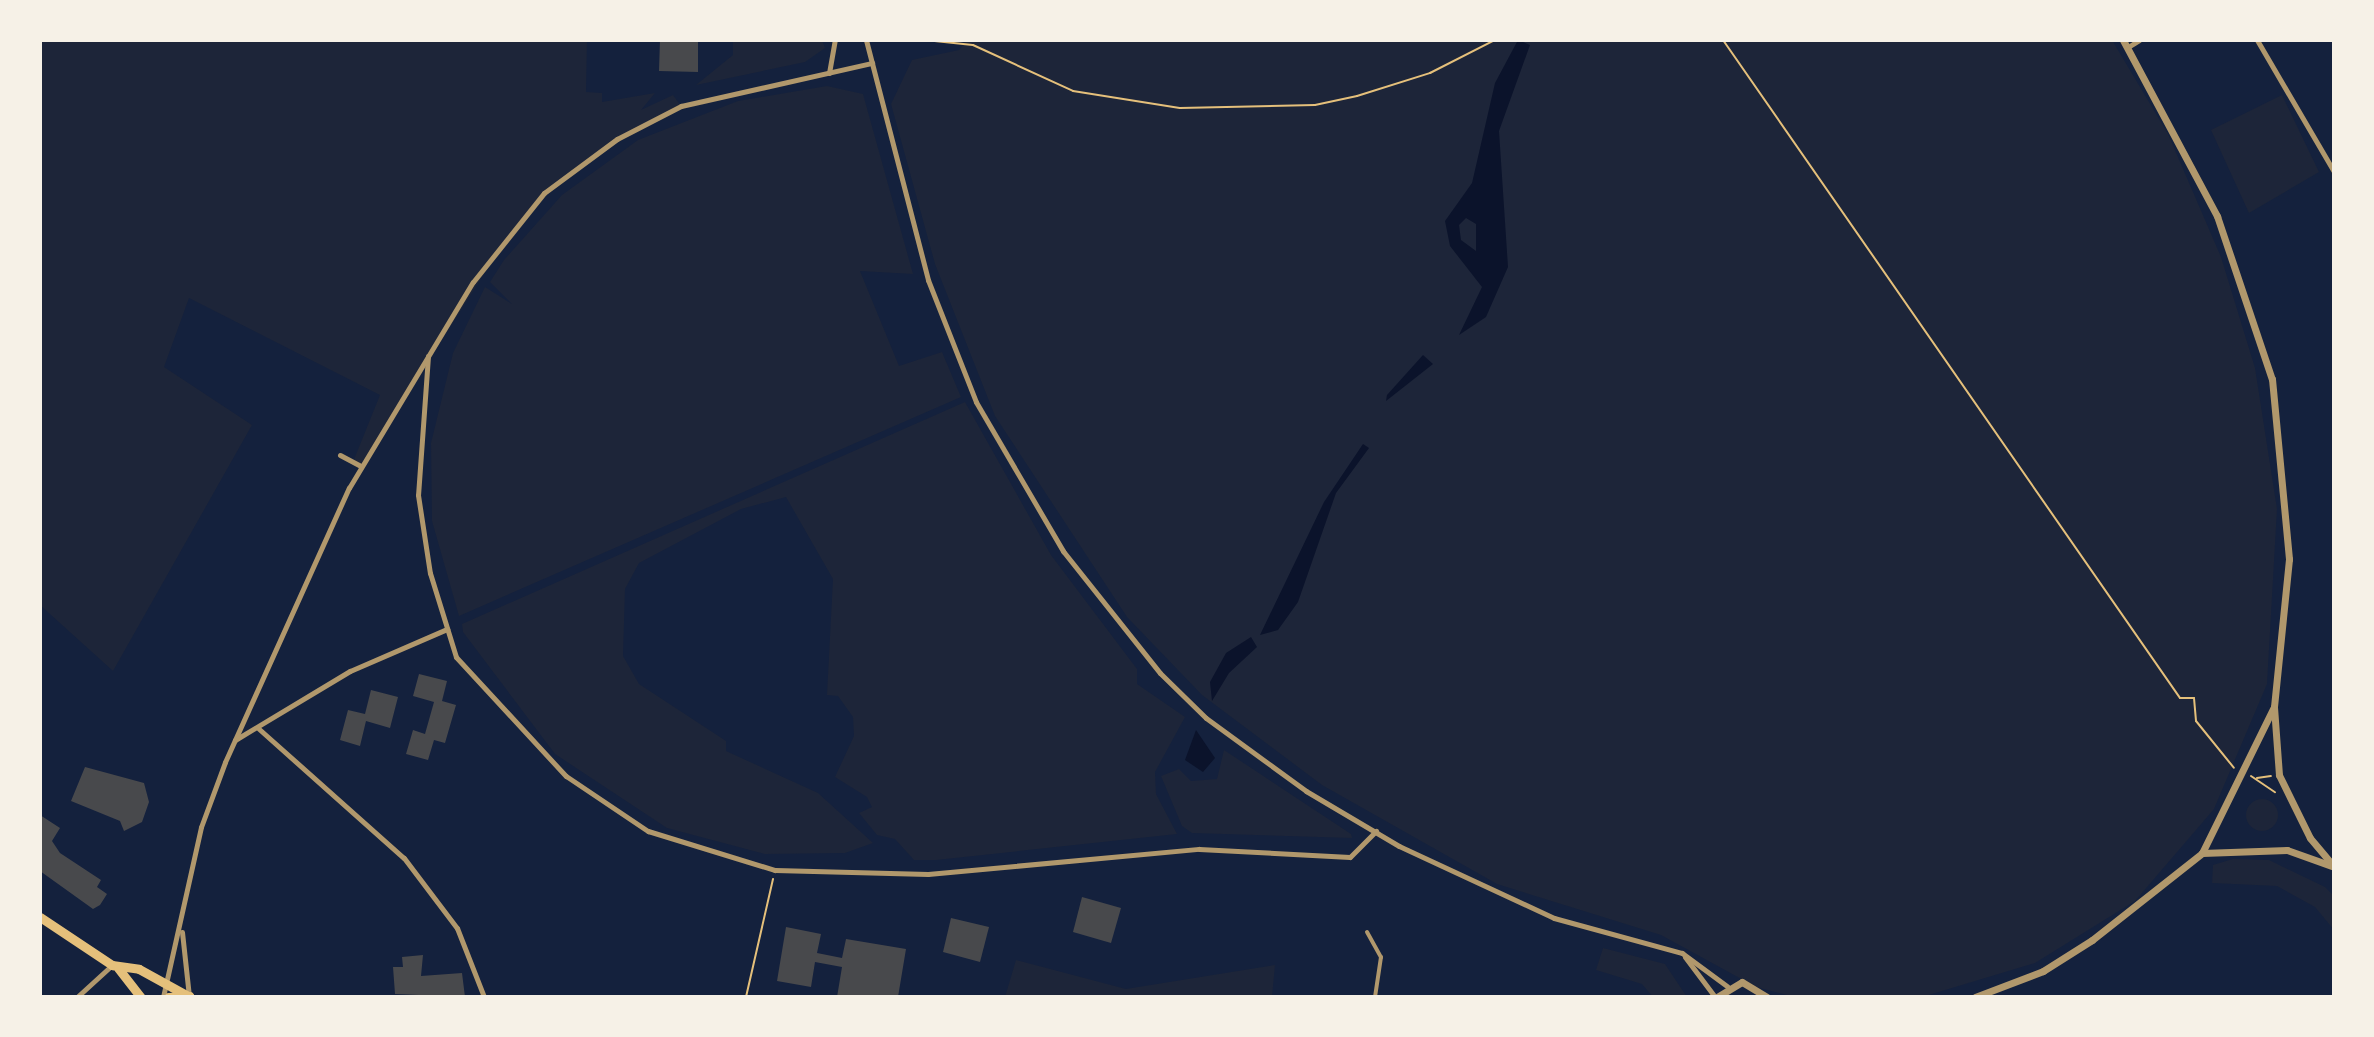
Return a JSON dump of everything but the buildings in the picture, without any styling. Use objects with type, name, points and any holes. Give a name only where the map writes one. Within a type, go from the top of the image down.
[{"type":"highway","points":[[41,918],[115,967],[141,997]]},
{"type":"highway","points":[[115,967],[166,982],[191,997]]},
{"type":"main road","points":[[169,997],[191,997]]},
{"type":"street","points":[[829,73],[835,40]]},
{"type":"street","points":[[866,40],[928,280],[970,389],[1063,551],[1150,662],[1206,718],[1399,846],[1554,918],[1682,953],[1727,986]]},
{"type":"street","points":[[2139,40],[2126,44],[2217,216],[2272,379],[2289,559],[2274,707],[2279,775],[2291,804],[2334,867]]},
{"type":"street","points":[[2257,40],[2334,172]]},
{"type":"street","points":[[163,997],[182,931],[201,827],[235,740],[361,466],[473,282],[544,193],[617,139],[681,106],[872,63]]},
{"type":"street","points":[[428,356],[418,495],[456,657],[503,713],[590,796],[686,848],[775,870],[928,874],[1215,848],[1350,857],[1376,831]]},
{"type":"street","points":[[340,455],[361,466]]},
{"type":"street","points":[[235,740],[259,729],[350,671],[447,629]]},
{"type":"street","points":[[1975,997],[2043,971],[2092,940],[2202,853],[2245,773],[2274,707]]},
{"type":"street","points":[[259,729],[404,858],[457,928],[484,997]]},
{"type":"street","points":[[2202,853],[2287,850],[2334,867]]},
{"type":"street","points":[[182,931],[191,997]]},
{"type":"street","points":[[1367,932],[1381,957],[1375,997]]},
{"type":"street","points":[[1682,953],[1716,997],[1727,986],[1750,983],[1767,997]]},
{"type":"street","points":[[77,997],[115,967]]},
{"type":"path","points":[[925,40],[973,45],[1073,91],[1180,108],[1315,105],[1357,96],[1430,73],[1495,40]]},
{"type":"path","points":[[1723,40],[2180,698],[2194,698],[2208,740],[2226,764],[2245,773]]},
{"type":"path","points":[[2279,775],[2256,778],[2291,804]]},
{"type":"path","points":[[746,997],[775,870]]},
{"type":"shaded area","points":[[40,40],[587,40],[586,92],[602,93],[602,102],[655,93],[641,110],[673,95],[681,106],[617,139],[544,193],[500,249],[361,466],[353,462],[380,395],[189,298],[164,367],[252,425],[113,671],[40,605]]},
{"type":"shaded area","points":[[733,40],[822,40],[825,48],[805,62],[696,85],[733,55]]},
{"type":"shaded area","points":[[967,40],[2112,40],[2168,134],[2221,257],[2255,368],[2277,509],[2267,684],[2214,809],[2135,901],[2035,963],[1922,997],[1795,997],[1756,987],[1661,935],[1497,884],[1322,785],[1202,695],[1127,617],[995,416],[935,264],[891,104],[912,60],[959,50]]},
{"type":"shaded area","points":[[1518,40],[1530,45],[1499,131],[1508,267],[1486,317],[1459,335],[1482,287],[1450,246],[1445,221],[1472,183],[1495,83]],"holes":[[[1466,218],[1476,224],[1476,251],[1461,240],[1459,225]]]},
{"type":"shaded area","points":[[827,86],[863,94],[913,274],[860,271],[899,366],[942,352],[961,397],[459,616],[432,521],[431,443],[453,353],[485,287],[512,304],[490,282],[504,260],[562,195],[638,140],[738,101]]},
{"type":"shaded area","points":[[2282,95],[2319,172],[2249,213],[2211,130]]},
{"type":"shaded area","points":[[1423,355],[1433,364],[1386,401],[1387,395]]},
{"type":"shaded area","points":[[965,402],[1051,555],[1137,669],[1137,684],[1185,717],[1155,772],[1156,794],[1177,834],[936,860],[914,860],[895,839],[877,835],[859,813],[872,807],[867,797],[835,777],[854,736],[853,717],[838,696],[827,695],[833,579],[786,497],[741,509],[639,563],[625,589],[623,656],[639,684],[726,741],[726,751],[818,793],[873,843],[845,853],[765,854],[667,828],[555,754],[463,632],[462,624]]},
{"type":"shaded area","points":[[1363,444],[1369,448],[1336,493],[1298,602],[1278,630],[1260,635],[1324,502]]},
{"type":"shaded area","points":[[1251,637],[1257,647],[1229,673],[1212,701],[1210,682],[1226,653]]},
{"type":"shaded area","points":[[1196,730],[1215,758],[1203,772],[1185,760]]},
{"type":"shaded area","points":[[1224,750],[1351,834],[1352,838],[1192,833],[1182,826],[1161,776],[1179,769],[1191,781],[1217,779]]},
{"type":"shaded area","points":[[2262,799],[2273,804],[2278,815],[2273,826],[2262,831],[2251,826],[2246,815],[2251,804]]},
{"type":"shaded area","points":[[2233,859],[2269,860],[2325,887],[2334,896],[2334,930],[2315,907],[2277,886],[2212,883],[2213,865]]},
{"type":"shaded area","points":[[1603,948],[1665,964],[1687,997],[1653,997],[1642,984],[1596,970]]},
{"type":"shaded area","points":[[1016,960],[1126,989],[1275,965],[1272,997],[1005,997]]}]
